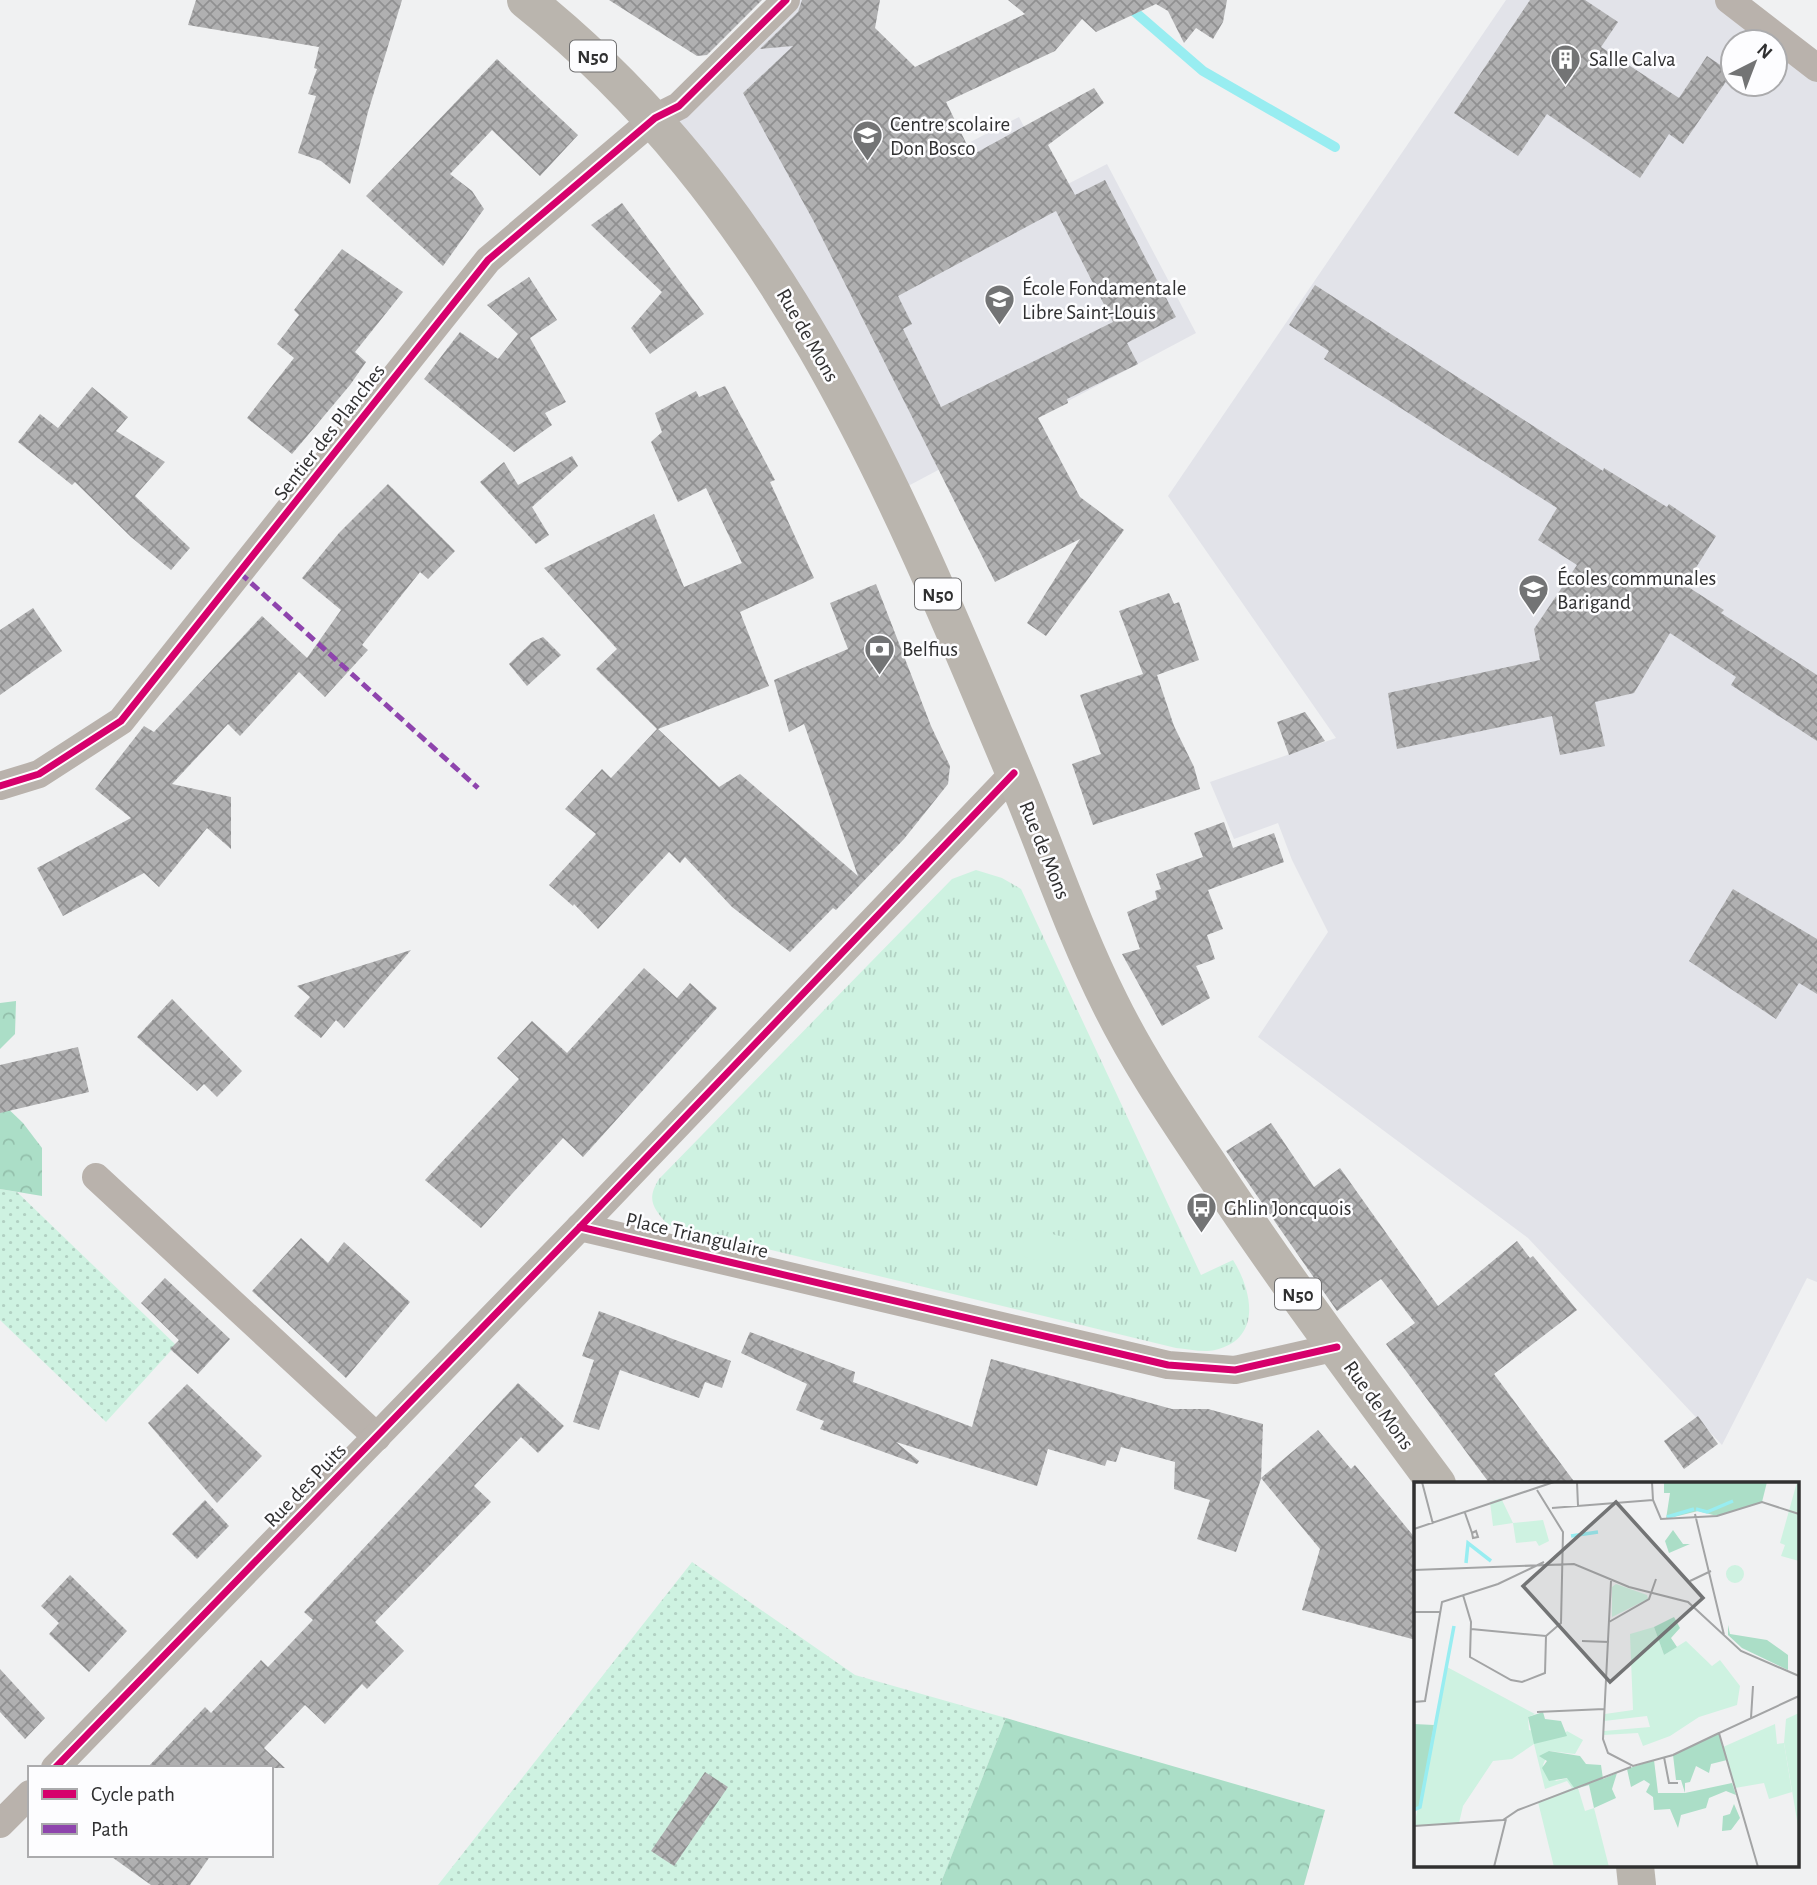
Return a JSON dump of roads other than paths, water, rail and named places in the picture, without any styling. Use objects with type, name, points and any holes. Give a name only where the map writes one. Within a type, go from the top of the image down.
[{"type":"main road","name":"N50","points":[[526,0],[608,70],[655,118]]},
{"type":"main road","name":"Rue de Mons","points":[[655,118],[710,186],[766,263],[826,365],[895,494],[1014,773],[1077,932],[1133,1050],[1248,1224],[1436,1482]]},
{"type":"street","name":"Sentier des Planches","points":[[0,786],[40,774],[121,721],[488,261],[655,118],[679,107],[786,0]]},
{"type":"street","points":[[1729,0],[1817,68]]},
{"type":"street","name":"Place Triangulaire","points":[[580,1227],[1014,773]]},
{"type":"street","points":[[96,1177],[376,1437]]},
{"type":"street","name":"Place Triangulaire","points":[[580,1227],[1168,1365],[1235,1370],[1337,1348]]},
{"type":"street","name":"Rue des Puits","points":[[57,1766],[580,1227]]},
{"type":"street","points":[[0,1824],[28,1796]]},
{"type":"waterway","points":[[1121,0],[1203,71],[1335,147]]},
{"type":"place","name":"Salle Calva","points":[[1566,86]]},
{"type":"place","name":"Centre scolaire Don Bosco","points":[[867,163]]},
{"type":"place","name":"École Fondamentale Libre Saint-Louis","points":[[999,327]]},
{"type":"place","name":"Écoles communales Barigand","points":[[1534,617]]},
{"type":"place","name":"Belfius","points":[[879,676]]},
{"type":"place","name":"Ghlin Joncquois","points":[[1201,1235]]}]
